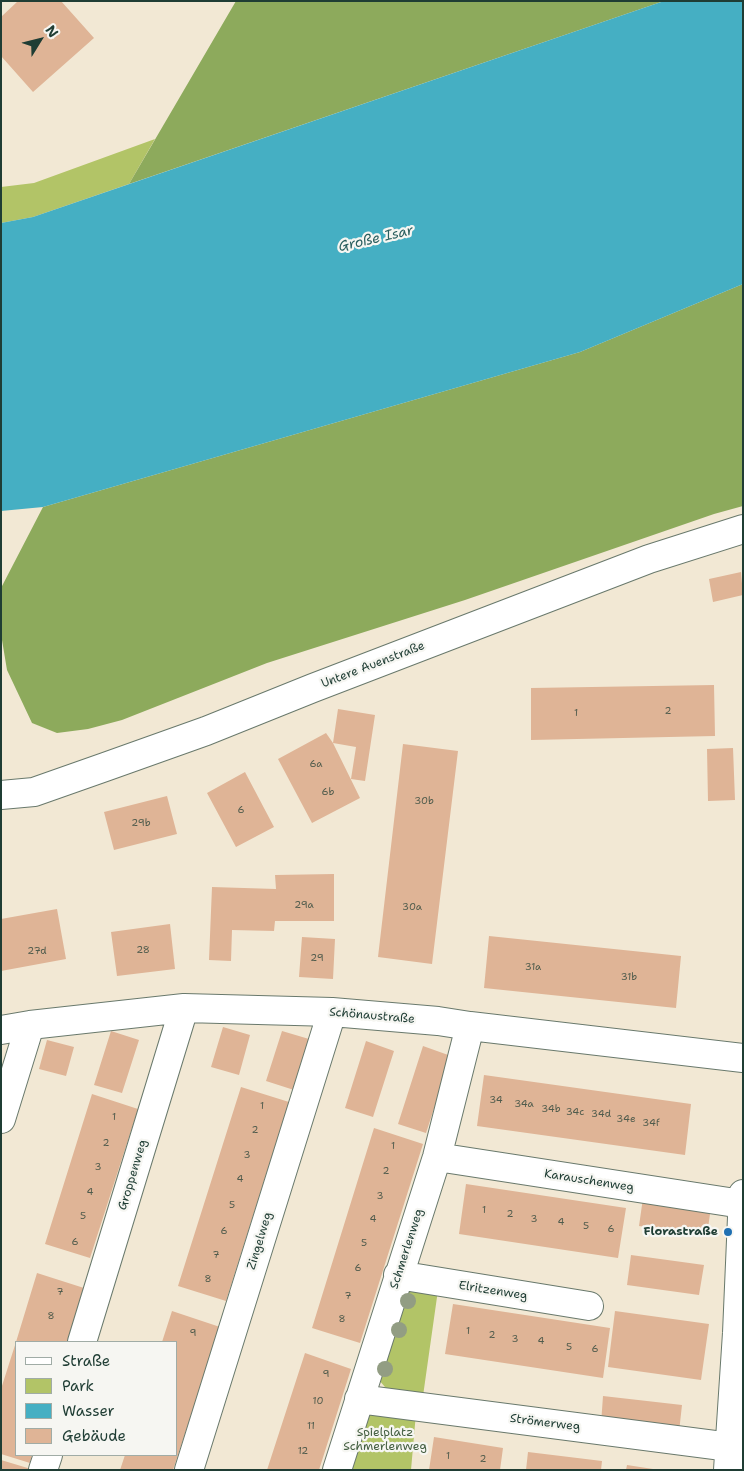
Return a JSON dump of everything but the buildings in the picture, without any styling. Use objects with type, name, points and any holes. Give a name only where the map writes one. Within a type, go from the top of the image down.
[{"type":"street","name":"Untere Auenstraße","points":[[1,795],[34,792],[115,764],[206,731],[649,559],[743,529]]},
{"type":"street","name":"Schönaustraße","points":[[1,1030],[30,1025],[184,1008],[332,1012],[438,1021],[743,1058]]},
{"type":"street","name":"Groppenweg","points":[[82,1341],[184,1008]]},
{"type":"street","name":"Zingelweg","points":[[189,1470],[332,1012]]},
{"type":"street","points":[[1,1119],[30,1025]]},
{"type":"street","name":"Schmerlenweg","points":[[337,1470],[436,1158],[470,1026]]},
{"type":"street","name":"Karauschenweg","points":[[436,1158],[742,1209]]},
{"type":"street","points":[[729,1458],[742,1209]]},
{"type":"street","name":"Elritzenweg","points":[[398,1276],[589,1306]]},
{"type":"street","name":"Strömerweg","points":[[359,1399],[729,1458]]},
{"type":"street","points":[[43,1470],[48,1456]]},
{"type":"green space","points":[[236,1],[664,1],[129,184]]},
{"type":"green space","points":[[155,139],[129,184],[33,217],[1,223],[1,187],[34,183]]},
{"type":"green space","points":[[743,284],[743,506],[714,514],[465,600],[267,663],[122,720],[88,729],[57,733],[32,723],[7,670],[1,634],[1,588],[43,507],[580,352]]},
{"type":"green space","points":[[409,1289],[438,1290],[423,1396],[390,1393],[379,1380]]},
{"type":"green space","name":"Spielplatz Schmerlenweg","points":[[372,1409],[416,1413],[411,1470],[345,1470],[360,1421]]},
{"type":"water","name":"Große Isar","points":[[664,1],[743,1],[743,284],[580,352],[43,507],[1,511],[1,223],[33,217]]},
{"type":"place","name":"Florastraße","points":[[728,1232]]}]
